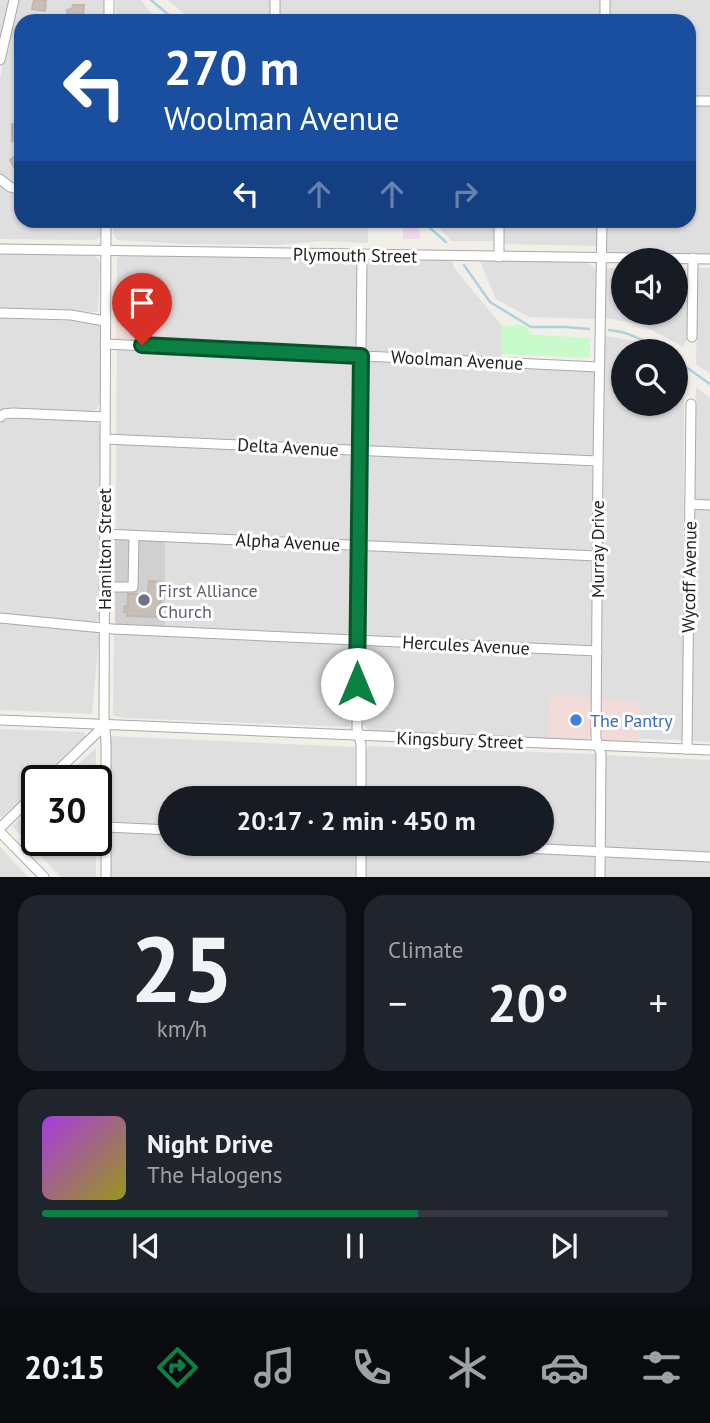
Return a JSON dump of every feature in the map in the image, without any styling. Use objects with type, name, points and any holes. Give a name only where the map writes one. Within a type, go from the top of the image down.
[{"type":"street","points":[[0,60],[14,0]]},
{"type":"street","name":"Hamilton Street","points":[[105,765],[106,228]]},
{"type":"street","points":[[499,228],[499,257]]},
{"type":"street","name":"Murray Drive","points":[[600,877],[601,754],[596,738],[602,228]]},
{"type":"street","name":"Plymouth Street","points":[[0,249],[710,258]]},
{"type":"street","points":[[361,786],[361,744],[357,728],[357,640],[362,255]]},
{"type":"street","points":[[692,337],[693,258]]},
{"type":"street","points":[[0,313],[71,316],[105,321]]},
{"type":"street","name":"Woolman Avenue","points":[[105,344],[599,367]]},
{"type":"street","name":"Wycoff Avenue","points":[[687,749],[691,404]]},
{"type":"street","points":[[0,417],[13,413],[104,417]]},
{"type":"street","name":"Delta Avenue","points":[[105,439],[598,461]]},
{"type":"street","points":[[690,504],[710,505]]},
{"type":"street","name":"Alpha Avenue","points":[[104,534],[597,556]]},
{"type":"street","points":[[104,587],[133,587],[134,536]]},
{"type":"street","name":"Hercules Avenue","points":[[0,618],[104,628],[597,651]]},
{"type":"street","name":"Kingsbury Street","points":[[0,720],[710,750]]},
{"type":"street","points":[[64,765],[105,725]]},
{"type":"street","points":[[21,808],[0,830],[44,877]]},
{"type":"street","points":[[112,827],[158,829]]},
{"type":"street","points":[[554,850],[710,857]]},
{"type":"street","name":"Hamilton Street","points":[[106,856],[106,877]]},
{"type":"street","points":[[360,877],[361,856]]},
{"type":"shaded area","points":[[0,0],[9,0],[0,43]]},
{"type":"shaded area","points":[[18,0],[105,0],[105,14],[15,14]]},
{"type":"shaded area","points":[[116,0],[141,0],[152,14],[116,14]]},
{"type":"shaded area","points":[[168,0],[270,0],[270,14],[184,14]]},
{"type":"shaded area","points":[[279,0],[601,0],[600,14],[279,14]]},
{"type":"shaded area","points":[[609,0],[710,0],[710,96],[696,96],[696,14],[609,14]]},
{"type":"shaded area","points":[[14,17],[14,184],[0,173],[0,78]]},
{"type":"shaded area","points":[[696,104],[710,104],[710,254],[688,254],[688,248],[611,248],[611,254],[605,248],[606,228],[696,228]]},
{"type":"shaded area","points":[[0,186],[14,193],[14,228],[102,228],[102,236],[95,240],[0,239]]},
{"type":"shaded area","points":[[113,228],[368,228],[368,243],[323,241],[275,245],[184,244],[118,240],[113,234]]},
{"type":"shaded area","points":[[403,228],[417,228],[420,231],[420,239],[403,239]]},
{"type":"shaded area","points":[[439,228],[494,228],[494,241],[451,241]]},
{"type":"shaded area","points":[[503,228],[598,228],[597,246],[503,244]]},
{"type":"shaded area","points":[[0,253],[91,255],[98,258],[98,312],[0,309]]},
{"type":"shaded area","points":[[123,255],[353,259],[357,269],[356,343],[352,349],[344,351],[164,344],[165,296],[117,294],[117,258]]},
{"type":"shaded area","points":[[374,258],[452,260],[454,268],[502,326],[501,358],[371,352],[365,349],[365,266]]},
{"type":"shaded area","points":[[479,259],[584,261],[596,271],[595,319],[529,317],[496,299]]},
{"type":"shaded area","points":[[605,268],[611,268],[611,319],[606,318]]},
{"type":"shaded area","points":[[698,268],[710,268],[710,374],[696,364]]},
{"type":"shaded area","points":[[117,294],[165,296],[164,344],[116,339]]},
{"type":"shaded area","points":[[688,313],[689,335],[687,339],[668,339],[642,325],[688,325]]},
{"type":"shaded area","points":[[0,318],[95,322],[100,326],[100,404],[95,410],[0,411]]},
{"type":"shaded area","points":[[605,336],[622,339],[611,339],[611,416],[684,416],[683,740],[639,739],[640,702],[601,700]]},
{"type":"shaded area","points":[[117,349],[345,358],[353,363],[356,369],[355,436],[352,444],[346,446],[116,436]]},
{"type":"shaded area","points":[[375,360],[592,371],[595,374],[594,452],[588,457],[371,447],[365,443],[363,435],[364,370],[368,363]]},
{"type":"shaded area","points":[[696,387],[710,398],[710,500],[697,500],[693,497]]},
{"type":"shaded area","points":[[15,417],[92,420],[99,423],[101,428],[99,618],[92,624],[0,615],[0,422]]},
{"type":"shaded area","points":[[116,443],[341,454],[352,457],[355,462],[354,533],[350,539],[343,541],[116,531]]},
{"type":"shaded area","points":[[382,454],[587,464],[593,471],[594,547],[591,551],[367,541],[363,533],[363,465],[370,456]]},
{"type":"shaded area","points":[[701,507],[710,507],[710,742],[692,741],[691,737],[694,514]]},
{"type":"shaded area","points":[[115,538],[165,541],[165,628],[115,625]]},
{"type":"shaded area","points":[[165,541],[343,549],[350,552],[354,559],[353,627],[344,635],[165,628]]},
{"type":"shaded area","points":[[368,551],[588,559],[593,563],[591,645],[588,648],[371,637],[362,629],[363,560]]},
{"type":"shaded area","points":[[0,622],[94,630],[97,633],[99,638],[92,714],[0,710]]},
{"type":"shaded area","points":[[114,633],[349,644],[354,652],[353,722],[349,727],[123,718],[113,715]]},
{"type":"shaded area","points":[[364,645],[588,654],[593,658],[592,697],[551,696],[549,739],[370,731],[363,725],[361,716],[362,651]]},
{"type":"shaded area","points":[[551,696],[592,697],[591,735],[586,741],[549,739]]},
{"type":"shaded area","points":[[601,700],[640,701],[639,742],[603,741]]},
{"type":"shaded area","points":[[0,729],[84,732],[87,738],[57,765],[21,765],[21,800],[0,817]]},
{"type":"shaded area","points":[[110,736],[355,747],[355,786],[158,786],[158,826],[116,824],[112,822]]},
{"type":"shaded area","points":[[368,746],[596,754],[597,843],[592,848],[554,846],[554,786],[366,786]]},
{"type":"shaded area","points":[[96,748],[96,765],[77,765]]},
{"type":"shaded area","points":[[605,755],[710,760],[710,854],[607,849],[604,844]]},
{"type":"shaded area","points":[[21,818],[21,835],[12,826]]},
{"type":"shaded area","points":[[112,832],[158,833],[158,856],[355,856],[355,877],[110,877]]},
{"type":"shaded area","points":[[0,847],[28,877],[0,877]]},
{"type":"shaded area","points":[[554,853],[591,855],[597,860],[597,877],[365,877],[366,856],[554,856]]},
{"type":"shaded area","points":[[41,856],[96,856],[96,877],[61,877]]},
{"type":"shaded area","points":[[609,856],[710,860],[710,877],[604,877],[604,861]]},
{"type":"green space","points":[[523,325],[535,335],[590,338],[590,358],[501,354],[502,326]]},
{"type":"building","points":[[34,0],[46,0],[45,11],[32,9]]},
{"type":"building","points":[[73,5],[84,5],[83,14],[68,14],[67,10],[72,9]]},
{"type":"building","points":[[12,124],[14,139],[12,141]]},
{"type":"building","name":"First Alliance Church","points":[[149,581],[161,582],[160,617],[127,616],[127,612],[124,612],[125,606],[128,606],[128,594],[148,594]]},
{"type":"waterway","points":[[151,0],[168,14]]},
{"type":"waterway","points":[[430,228],[446,242]]},
{"type":"waterway","points":[[464,265],[490,302],[531,327],[589,329]]},
{"type":"waterway","points":[[609,330],[639,339]]},
{"type":"waterway","points":[[688,368],[710,384]]},
{"type":"place","name":"First Alliance Church","points":[[144,600]]},
{"type":"place","name":"The Pantry","points":[[576,720]]},
{"type":"route","points":[[142,345],[361,356],[357,684]]}]
